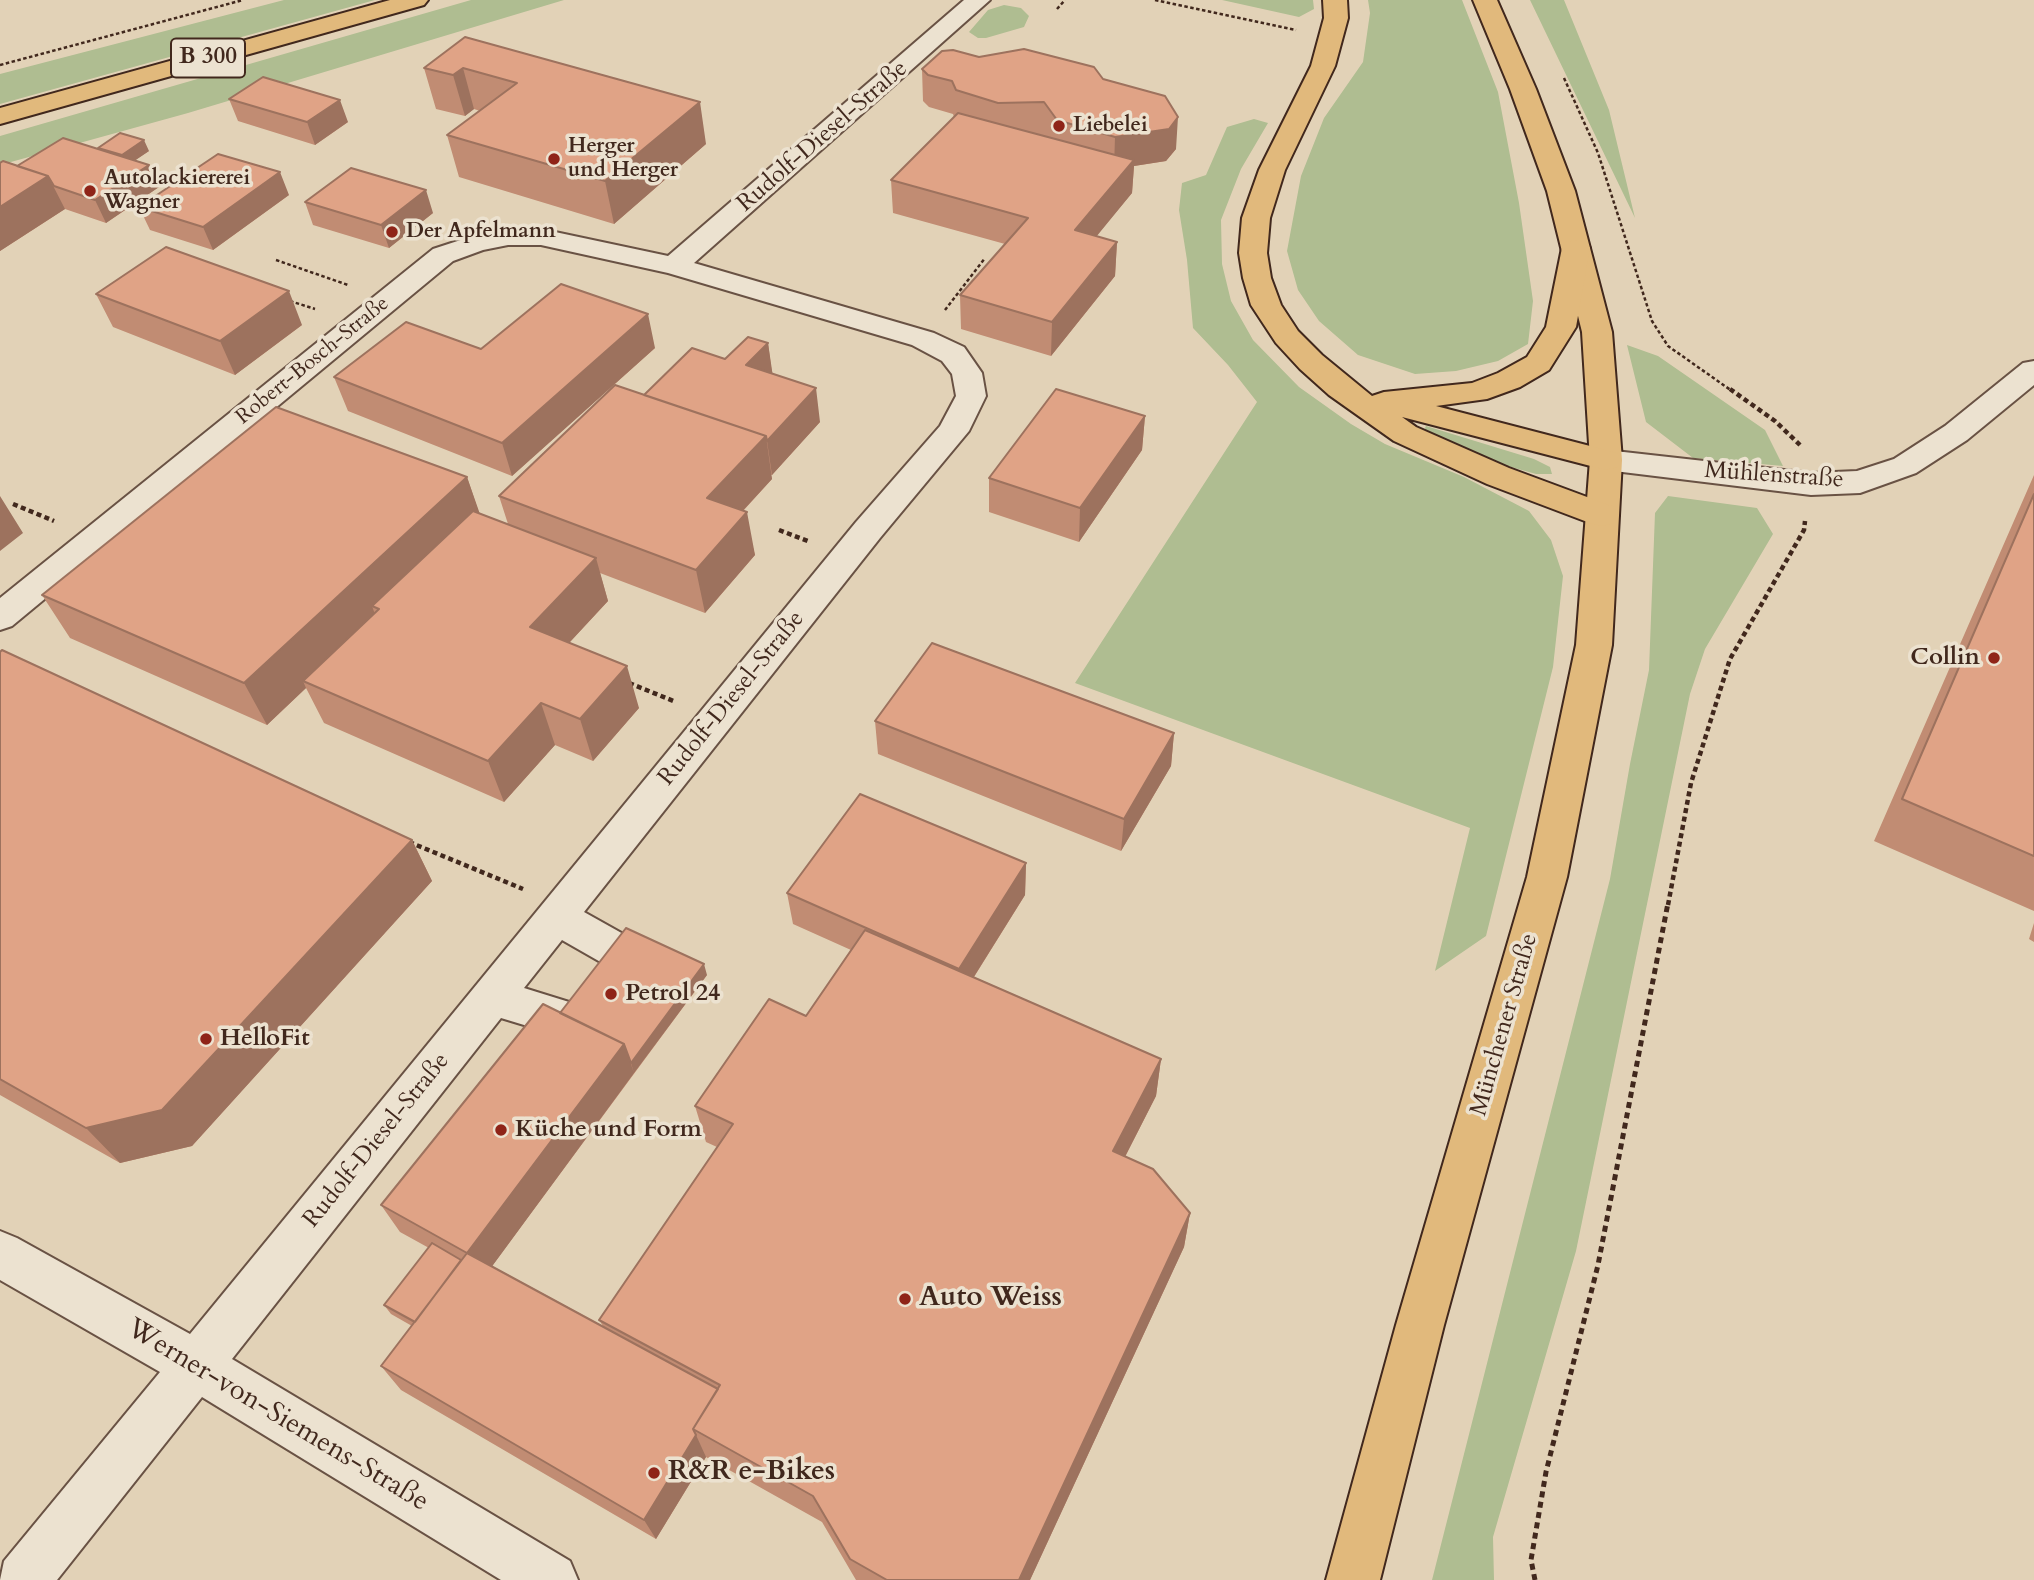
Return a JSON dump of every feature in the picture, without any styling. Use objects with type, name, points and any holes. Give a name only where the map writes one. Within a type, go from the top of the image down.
[{"type":"main road","name":"B 300","points":[[0,116],[416,0]]},
{"type":"main road","points":[[1335,0],[1336,18],[1323,65],[1272,170],[1256,218],[1253,253],[1257,278],[1266,305],[1287,337],[1340,388],[1405,434],[1498,476],[1602,515]]},
{"type":"main road","name":"Münchener Straße","points":[[1353,1580],[1420,1325],[1547,877],[1570,753],[1594,646],[1606,460],[1597,332],[1556,178],[1523,89],[1485,0]]},
{"type":"main road","points":[[1384,402],[1476,393],[1510,380],[1538,363],[1561,327],[1576,248]]},
{"type":"main road","points":[[1340,388],[1606,460]]},
{"type":"street","name":"Rudolf-Diesel-Straße","points":[[674,265],[978,0]]},
{"type":"street","name":"Robert-Bosch-Straße","points":[[0,617],[443,255],[476,243],[508,237],[541,237],[674,265]]},
{"type":"street","name":"Rudolf-Diesel-Straße","points":[[23,1580],[868,530],[953,431],[971,396],[967,373],[953,354],[923,339],[674,265]]},
{"type":"street","name":"Mühlenstraße","points":[[1606,460],[1811,484],[1860,482],[1905,466],[1955,433],[2034,370]]},
{"type":"street","points":[[562,912],[619,952]]},
{"type":"street","points":[[493,997],[567,1018]]},
{"type":"street","name":"Werner-von-Siemens-Straße","points":[[0,1254],[196,1366],[551,1580]]},
{"type":"path","points":[[0,65],[243,0]]},
{"type":"path","points":[[1057,9],[1065,0]]},
{"type":"path","points":[[1155,0],[1331,37]]},
{"type":"path","points":[[1535,1580],[1531,1560],[1546,1472],[1598,1265],[1691,783],[1730,659],[1804,530],[1811,484],[1805,450],[1775,421],[1668,346],[1652,321],[1598,153],[1559,68]]},
{"type":"path","points":[[923,339],[985,258]]},
{"type":"path","points":[[276,260],[389,299]]},
{"type":"path","points":[[284,299],[359,323]]},
{"type":"path","points":[[13,504],[54,521],[45,529]]},
{"type":"path","points":[[620,679],[718,718]]},
{"type":"path","points":[[404,840],[562,912]]},
{"type":"green space","points":[[284,0],[375,0],[0,104],[0,74]]},
{"type":"green space","points":[[471,0],[564,0],[188,113],[0,165],[0,136]]},
{"type":"green space","points":[[1222,0],[1313,0],[1314,9],[1299,17]]},
{"type":"green space","points":[[1368,0],[1462,0],[1498,92],[1519,203],[1533,301],[1528,344],[1498,361],[1456,371],[1415,374],[1358,355],[1319,321],[1298,290],[1287,251],[1301,176],[1324,118],[1363,62],[1370,13]]},
{"type":"green space","points":[[1530,0],[1564,0],[1609,110],[1635,218]]},
{"type":"green space","points":[[1004,5],[1021,8],[1029,16],[1024,27],[986,38],[978,38],[969,32],[988,10]]},
{"type":"green space","points":[[1254,119],[1268,123],[1241,169],[1221,220],[1222,264],[1231,301],[1253,340],[1299,387],[1351,424],[1385,444],[1464,477],[1529,511],[1551,540],[1563,576],[1553,667],[1486,936],[1435,971],[1470,828],[1075,683],[1257,402],[1228,365],[1193,328],[1179,210],[1182,183],[1206,175],[1227,127]]},
{"type":"green space","points":[[1627,345],[1658,356],[1765,430],[1783,466],[1693,458],[1646,422]]},
{"type":"green space","points":[[1426,426],[1534,459],[1550,467],[1552,474],[1536,474],[1504,465],[1423,432]]},
{"type":"green space","points":[[1668,496],[1757,508],[1773,534],[1705,649],[1690,694],[1576,1251],[1493,1537],[1494,1580],[1432,1580],[1610,879],[1649,670],[1655,513]]},
{"type":"building","points":[[465,37],[700,102],[605,181],[447,135],[517,83],[463,68],[453,75],[424,68]]},
{"type":"building","points":[[1024,49],[1094,67],[1103,79],[1165,96],[1178,117],[1169,129],[1115,137],[1057,120],[1044,102],[998,103],[956,90],[952,81],[928,75],[922,69],[942,51],[953,50],[979,57]]},
{"type":"building","points":[[263,77],[340,100],[307,122],[229,99]]},
{"type":"building","points":[[958,113],[1134,160],[1075,230],[1117,242],[1052,322],[960,295],[1028,218],[891,180]]},
{"type":"building","points":[[120,133],[144,140],[122,155],[98,148]]},
{"type":"building","points":[[63,138],[149,165],[95,200],[54,186],[48,176],[17,166]]},
{"type":"building","points":[[218,154],[280,172],[203,227],[139,207]]},
{"type":"building","points":[[3,161],[48,176],[0,207],[0,163]]},
{"type":"building","points":[[351,168],[426,190],[381,225],[305,202]]},
{"type":"building","points":[[166,247],[289,291],[220,341],[96,294]]},
{"type":"building","points":[[561,284],[648,314],[502,443],[334,377],[406,322],[481,349]]},
{"type":"building","points":[[748,337],[768,343],[746,365],[816,388],[767,441],[766,436],[644,395],[692,348],[725,359]]},
{"type":"building","points":[[615,385],[766,436],[707,498],[747,512],[696,570],[499,496]]},
{"type":"building","points":[[1056,389],[1145,416],[1080,508],[989,478]]},
{"type":"building","points":[[276,407],[467,477],[244,683],[42,595]]},
{"type":"building","name":"Collin","points":[[2034,494],[2034,856],[1902,799]]},
{"type":"building","points":[[473,511],[596,558],[530,627],[627,666],[580,719],[541,703],[488,761],[303,681],[379,609],[372,606]]},
{"type":"building","points":[[932,643],[1174,733],[1124,819],[875,721]]},
{"type":"building","points":[[2,650],[412,840],[162,1110],[86,1128],[0,1079]]},
{"type":"building","points":[[860,794],[1026,863],[959,969],[787,893]]},
{"type":"building","points":[[626,928],[704,964],[631,1063],[624,1044],[560,1013]]},
{"type":"building","name":"Auto Weiss","points":[[865,930],[1161,1059],[1113,1151],[1153,1169],[1190,1213],[1019,1580],[887,1580],[850,1559],[813,1496],[693,1429],[720,1385],[599,1320],[733,1124],[695,1106],[769,999],[806,1016]]},
{"type":"building","points":[[543,1004],[624,1044],[467,1253],[381,1205]]},
{"type":"building","points":[[432,1243],[461,1260],[415,1322],[384,1305]]},
{"type":"building","points":[[467,1253],[718,1389],[693,1429],[696,1435],[644,1520],[381,1366]]},
{"type":"place","name":"Liebelei","points":[[1059,126]]},
{"type":"place","name":"Herger und Herger","points":[[554,159]]},
{"type":"place","name":"Autolackiererei Wagner","points":[[90,191]]},
{"type":"place","name":"Der Apfelmann","points":[[392,232]]},
{"type":"place","name":"Collin","points":[[1994,658]]},
{"type":"place","name":"Petrol 24","points":[[611,994]]},
{"type":"place","name":"HelloFit","points":[[206,1039]]},
{"type":"place","name":"Küche und Form","points":[[501,1130]]},
{"type":"place","name":"Auto Weiss","points":[[905,1299]]},
{"type":"place","name":"R&R e-Bikes","points":[[654,1473]]}]
